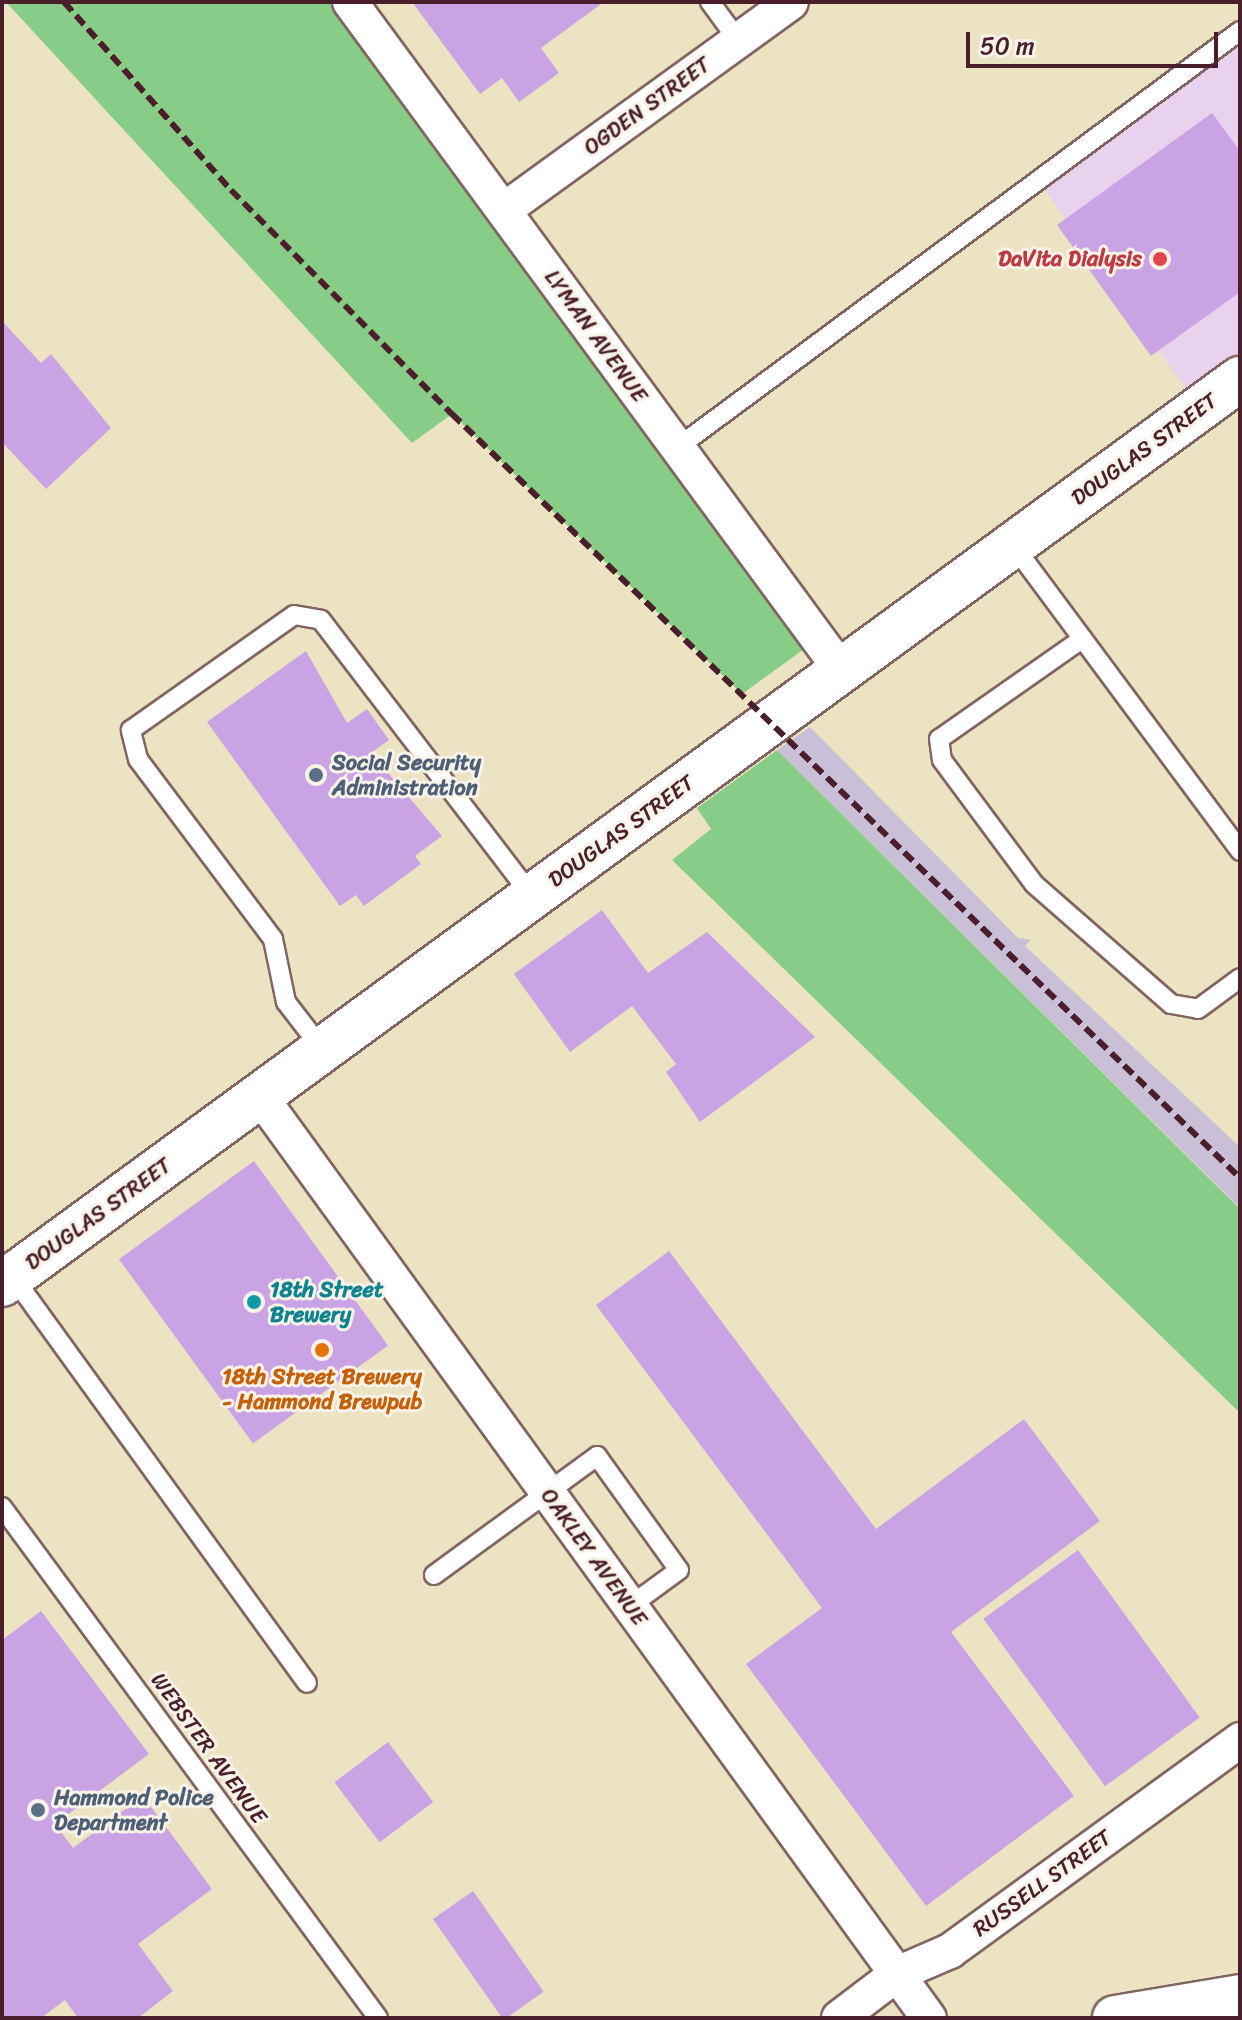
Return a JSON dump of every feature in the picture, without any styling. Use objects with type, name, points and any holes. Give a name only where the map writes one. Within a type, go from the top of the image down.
[{"type":"street","name":"OGDEN STREET","points":[[504,210],[791,2]]},
{"type":"street","name":"LYMAN AVENUE","points":[[361,6],[504,210],[841,670]]},
{"type":"street","name":"DOUGLAS STREET","points":[[7,1280],[1240,379]]},
{"type":"street","name":"OAKLEY AVENUE","points":[[260,1096],[929,2018]]},
{"type":"street","name":"RUSSELL STREET","points":[[839,2018],[897,1974],[950,1951],[1240,1740]]},
{"type":"street","points":[[1115,2018],[1240,1997]]},
{"type":"lane","points":[[710,2],[738,40]]},
{"type":"lane","points":[[678,447],[1240,31]]},
{"type":"lane","points":[[1013,545],[1240,851]]},
{"type":"lane","points":[[323,1050],[286,1002],[273,939],[138,759],[131,730],[294,615],[321,620],[532,896]]},
{"type":"lane","points":[[1082,639],[939,739],[942,760],[1034,884],[1171,1004],[1198,1009],[1240,978]]},
{"type":"lane","points":[[7,1280],[307,1683]]},
{"type":"lane","points":[[434,1575],[597,1456],[679,1570],[630,1606]]},
{"type":"lane","name":"WEBSTER AVENUE","points":[[2,1507],[378,2018]]},
{"type":"shaded area","points":[[1240,34],[1240,379],[1200,409],[1038,180]]},
{"type":"shaded area","points":[[810,727],[1018,938],[1031,940],[1025,946],[1240,1147],[1240,1208],[777,750]]},
{"type":"green space","points":[[6,2],[347,2],[818,639],[742,694],[452,414],[412,443]]},
{"type":"green space","points":[[777,750],[1240,1209],[1240,1413],[672,860],[711,829],[697,808]]},
{"type":"building","points":[[412,2],[604,2],[541,48],[559,73],[519,102],[502,78],[480,94]]},
{"type":"building","name":"DaVita Dialysis","points":[[1212,113],[1240,151],[1240,292],[1151,356],[1057,225]]},
{"type":"building","points":[[2,321],[41,363],[51,354],[111,428],[46,489],[2,442]]},
{"type":"building","name":"Social Security Administration","points":[[306,651],[347,723],[367,709],[389,740],[371,753],[442,836],[415,856],[421,864],[364,906],[356,895],[340,906],[207,722]]},
{"type":"building","points":[[602,910],[648,973],[707,932],[815,1037],[700,1122],[666,1072],[676,1064],[632,1006],[570,1052],[514,974]]},
{"type":"building","name":"18th Street Brewery","points":[[254,1161],[388,1345],[253,1444],[119,1259]]},
{"type":"building","points":[[669,1251],[876,1529],[1024,1419],[1100,1521],[951,1632],[1074,1796],[926,1906],[746,1664],[822,1608],[596,1305]]},
{"type":"building","points":[[1078,1550],[1200,1717],[1105,1786],[983,1619]]},
{"type":"building","name":"Hammond Police Department","points":[[41,1611],[149,1754],[55,1824],[73,1848],[143,1796],[212,1889],[138,1944],[173,1991],[138,2018],[78,2018],[65,2000],[41,2018],[2,2018],[2,1640]]},
{"type":"building","points":[[388,1742],[433,1802],[380,1842],[334,1782]]},
{"type":"building","points":[[473,1891],[544,1992],[502,2018],[433,1919]]},
{"type":"railway","points":[[64,2],[231,190],[452,414],[1240,1178]]},
{"type":"place","name":"DaVita Dialysis","points":[[1160,259]]},
{"type":"place","name":"Social Security Administration","points":[[316,775]]},
{"type":"place","name":"18th Street Brewery","points":[[254,1302]]},
{"type":"place","name":"18th Street Brewery - Hammond Brewpub","points":[[322,1350]]},
{"type":"place","name":"Hammond Police Department","points":[[38,1810]]}]
